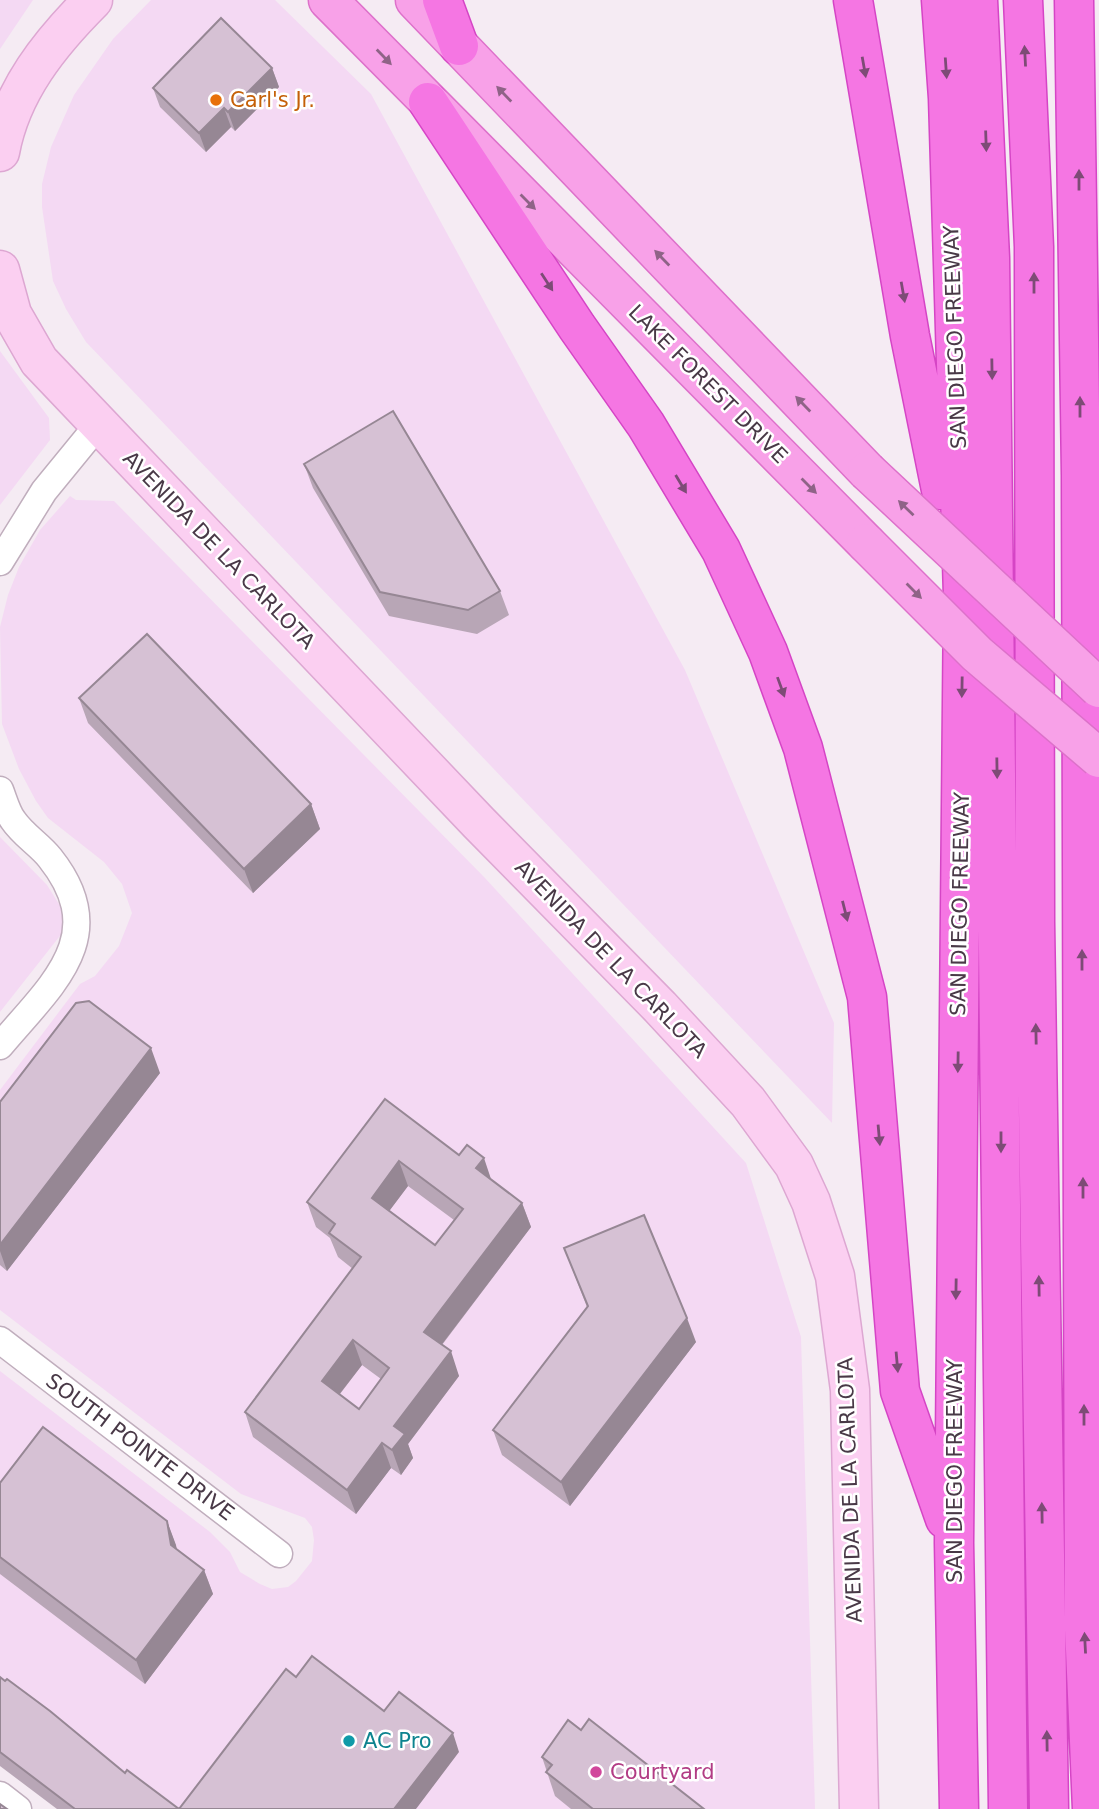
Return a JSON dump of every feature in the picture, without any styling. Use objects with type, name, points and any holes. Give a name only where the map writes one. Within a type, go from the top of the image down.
[{"type":"highway","points":[[442,0],[459,46]]},
{"type":"highway","points":[[853,0],[910,336],[962,596]]},
{"type":"highway","name":"SAN DIEGO FREEWAY","points":[[941,0],[948,112],[962,596],[954,1543],[959,1809]]},
{"type":"highway","points":[[978,0],[990,258],[1008,1809]]},
{"type":"highway","points":[[1023,0],[1034,247],[1035,922],[1049,1809]]},
{"type":"highway","points":[[1074,0],[1081,475],[1084,1626],[1092,1809]]},
{"type":"highway","points":[[428,102],[646,425],[721,550],[768,652],[799,736],[867,997],[900,1391],[954,1543]]},
{"type":"main road","points":[[0,152],[11,109],[26,82],[59,34],[93,0]]},
{"type":"main road","name":"LAKE FOREST DRIVE","points":[[328,0],[977,654],[1099,758]]},
{"type":"main road","points":[[415,0],[867,471],[1099,688]]},
{"type":"main road","name":"AVENIDA DE LA CARLOTA","points":[[0,270],[12,314],[39,361],[660,1007],[748,1102],[793,1165],[811,1202],[835,1276],[850,1390],[859,1809]]},
{"type":"street","points":[[0,562],[44,491],[98,425]]},
{"type":"street","points":[[0,790],[13,820],[50,858],[68,885],[76,908],[77,937],[63,970],[0,1046]]},
{"type":"street","name":"SOUTH POINTE DRIVE","points":[[0,1340],[279,1554]]},
{"type":"street","points":[[0,1795],[18,1809]]},
{"type":"shaded area","points":[[0,0],[33,0],[0,49]]},
{"type":"shaded area","points":[[151,0],[275,0],[371,94],[685,670],[834,1023],[832,1123],[86,342],[53,281],[42,207],[42,184],[51,147],[74,95],[113,39]]},
{"type":"shaded area","points":[[0,351],[49,418],[50,440],[0,505]]},
{"type":"shaded area","points":[[70,496],[76,500],[114,501],[485,878],[746,1163],[801,1337],[815,1809],[167,1809],[0,1682],[0,1371],[210,1532],[230,1552],[240,1572],[260,1584],[272,1589],[288,1587],[296,1581],[312,1561],[314,1540],[312,1527],[305,1518],[241,1494],[0,1310],[0,1090],[80,984],[95,976],[119,946],[132,913],[122,884],[104,862],[48,818],[36,801],[19,769],[2,724],[0,627],[8,595],[19,567],[40,530]]},
{"type":"shaded area","points":[[0,837],[47,885],[64,912],[63,932],[0,1012]]},
{"type":"building","name":"Carl's Jr.","points":[[221,18],[272,68],[228,112],[224,108],[199,133],[153,88]]},
{"type":"building","points":[[393,411],[500,591],[468,610],[380,592],[304,464]]},
{"type":"building","points":[[147,634],[311,804],[244,869],[79,698]]},
{"type":"building","points":[[89,1001],[151,1048],[0,1245],[0,1102],[76,1003]]},
{"type":"building","points":[[385,1099],[459,1155],[467,1145],[484,1158],[476,1168],[522,1203],[424,1332],[451,1351],[394,1426],[405,1434],[392,1450],[382,1443],[347,1490],[245,1412],[361,1257],[329,1233],[335,1224],[307,1202]],"holes":[[[399,1161],[463,1209],[435,1245],[372,1198]],[[353,1340],[389,1368],[359,1409],[322,1381]]]},
{"type":"building","points":[[644,1215],[687,1318],[561,1482],[493,1430],[588,1306],[564,1248]]},
{"type":"building","points":[[43,1427],[167,1521],[171,1545],[204,1570],[136,1660],[0,1557],[0,1483]]},
{"type":"building","name":"AC Pro","points":[[312,1656],[384,1711],[399,1692],[453,1733],[394,1809],[179,1809],[286,1669],[296,1677]]},
{"type":"building","points":[[0,1677],[5,1681],[7,1679],[50,1711],[125,1773],[127,1770],[179,1809],[75,1809],[0,1752]]},
{"type":"building","points":[[589,1719],[704,1809],[593,1809],[546,1772],[552,1765],[542,1757],[568,1720],[581,1730]]},
{"type":"place","name":"Carl's Jr.","points":[[216,100]]},
{"type":"place","name":"AC Pro","points":[[349,1741]]},
{"type":"place","name":"Courtyard","points":[[596,1772]]}]
